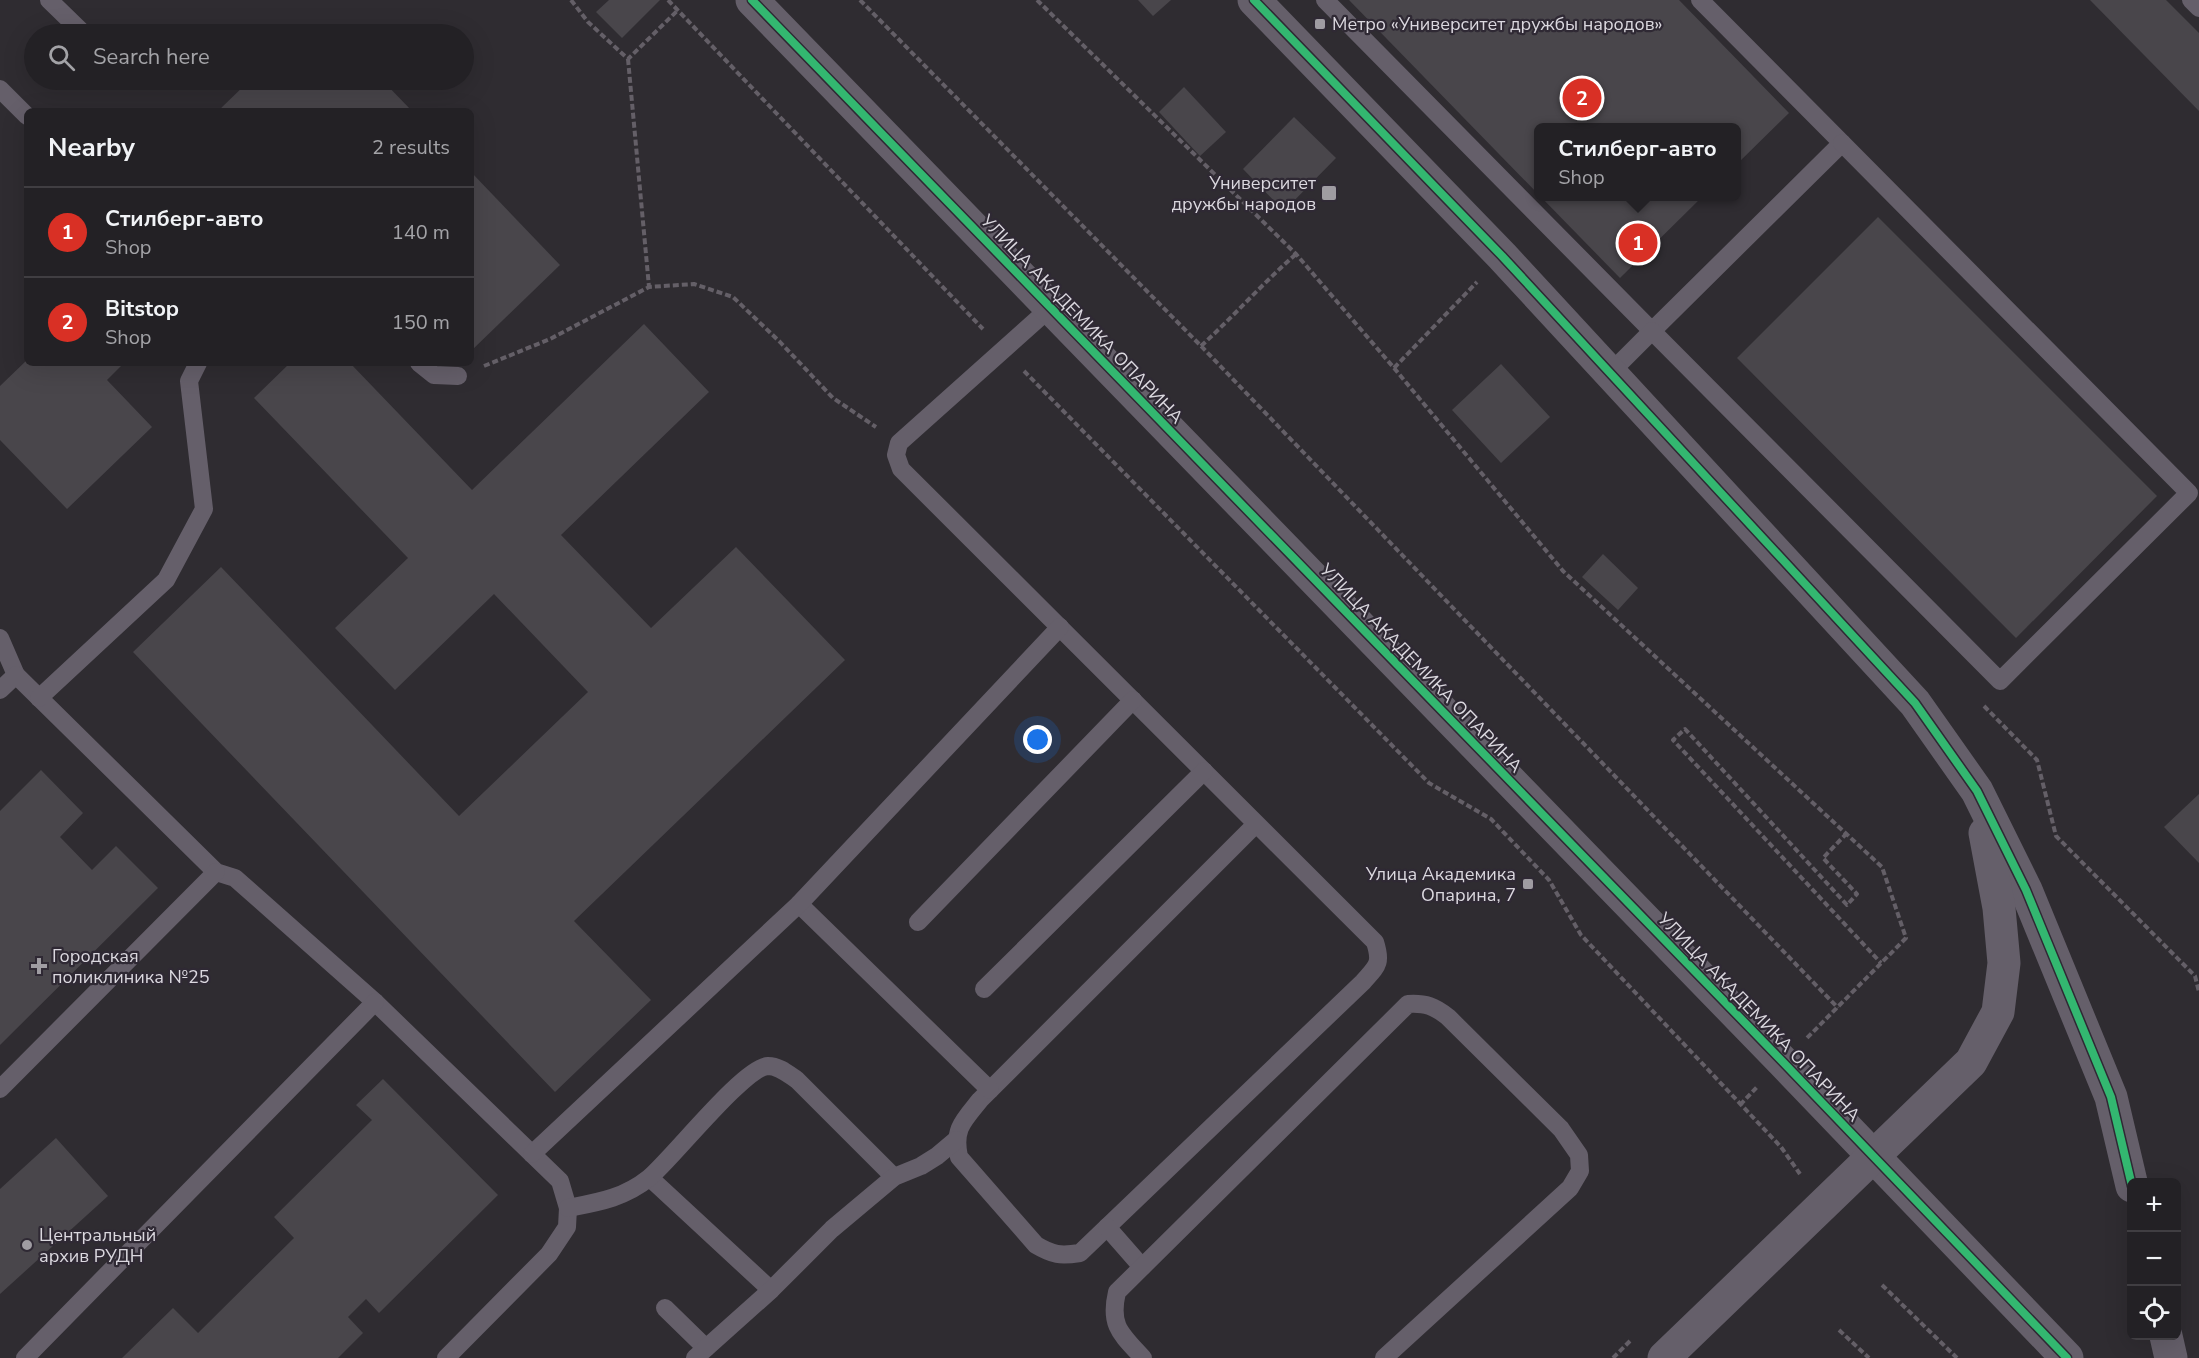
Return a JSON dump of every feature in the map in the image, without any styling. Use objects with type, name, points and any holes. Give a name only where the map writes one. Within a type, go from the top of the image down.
[{"type":"street","name":"УЛИЦА АКАДЕМИКА ОПАРИНА","points":[[752,0],[1873,1155],[2067,1358]]},
{"type":"street","points":[[1254,0],[1502,256],[1915,703],[1977,790],[2026,890],[2111,1097],[2130,1178]]},
{"type":"street","points":[[1664,1358],[1971,1062],[1998,1012],[2004,963],[1999,908],[1977,790]]},
{"type":"street","points":[[2167,1340],[2171,1358]]},
{"type":"lane","points":[[49,0],[74,24]]},
{"type":"lane","points":[[1325,0],[2000,681],[2189,493],[1700,0]]},
{"type":"lane","points":[[2191,0],[2199,8]]},
{"type":"lane","points":[[0,89],[24,113]]},
{"type":"lane","points":[[1610,373],[1842,143]]},
{"type":"lane","points":[[1050,308],[899,443],[896,455],[901,469],[1375,942],[1379,954],[1378,966],[1080,1253],[1050,1254],[1036,1245],[959,1157],[956,1140],[962,1121],[990,1090],[1256,824]]},
{"type":"lane","points":[[39,698],[166,580],[204,509],[189,381],[196,366]]},
{"type":"lane","points":[[423,366],[434,375],[458,376]]},
{"type":"lane","points":[[532,1154],[799,904],[1060,627]]},
{"type":"lane","points":[[0,638],[16,675],[216,872],[235,878],[375,1002],[560,1181],[568,1208],[567,1227],[549,1254],[446,1358]]},
{"type":"lane","points":[[0,690],[16,675]]},
{"type":"lane","points":[[918,922],[1133,700]]},
{"type":"lane","points":[[984,989],[1204,771]]},
{"type":"lane","points":[[0,1089],[216,872]]},
{"type":"lane","points":[[799,904],[990,1090]]},
{"type":"lane","points":[[26,1358],[375,1002]]},
{"type":"lane","points":[[1143,1358],[1117,1327],[1113,1310],[1117,1292],[1408,1004],[1421,1003],[1432,1005],[1448,1017],[1561,1129],[1579,1155],[1580,1172],[1569,1188],[1384,1358]]},
{"type":"lane","points":[[568,1208],[611,1200],[650,1178],[723,1100],[757,1069],[769,1066],[780,1069],[797,1080],[894,1177]]},
{"type":"lane","points":[[665,1308],[701,1353],[771,1290],[832,1229],[894,1177],[921,1166],[956,1140]]},
{"type":"lane","points":[[650,1178],[771,1290]]},
{"type":"lane","points":[[1107,1227],[1142,1267]]},
{"type":"path","points":[[571,0],[588,22],[628,59],[648,287]]},
{"type":"path","points":[[668,0],[1004,350],[1429,783],[1491,819],[1549,880],[1581,935],[1781,1147],[1801,1174]]},
{"type":"path","points":[[860,0],[1201,346],[1838,1008]]},
{"type":"path","points":[[1037,0],[1296,254],[1563,571],[1882,867],[1906,938],[1805,1041]]},
{"type":"path","points":[[628,59],[678,10]]},
{"type":"path","points":[[1201,346],[1239,312],[1296,254]]},
{"type":"path","points":[[1394,368],[1502,256]]},
{"type":"path","points":[[458,376],[550,339],[648,287],[694,284],[733,297],[833,398],[899,443]]},
{"type":"path","points":[[1847,833],[1823,858],[1857,894],[1847,905],[1686,729],[1673,740],[1881,963]]},
{"type":"path","points":[[1740,1105],[1762,1082]]},
{"type":"path","points":[[1882,1285],[1957,1358]]},
{"type":"path","points":[[1839,1330],[1869,1358]]},
{"type":"building","points":[[609,0],[660,0],[622,38],[596,12]]},
{"type":"building","points":[[1138,0],[1171,0],[1153,16]]},
{"type":"building","points":[[1349,0],[1679,0],[1789,113],[1741,160],[1741,123],[1534,123],[1534,190]]},
{"type":"building","points":[[2090,0],[2166,0],[2199,33],[2199,111]]},
{"type":"building","points":[[1184,87],[1226,132],[1200,156],[1159,112]]},
{"type":"building","points":[[240,90],[392,90],[409,108],[221,108]]},
{"type":"building","points":[[1294,117],[1336,158],[1284,211],[1243,169]]},
{"type":"building","points":[[474,175],[560,265],[474,348]]},
{"type":"building","points":[[1545,201],[1698,201],[1620,278]]},
{"type":"building","points":[[1878,217],[2157,496],[2016,638],[1737,358]]},
{"type":"building","points":[[644,324],[709,392],[561,535],[651,628],[736,547],[845,660],[574,921],[651,1000],[555,1092],[133,652],[221,567],[459,816],[588,692],[494,594],[395,690],[335,628],[408,558],[254,398],[287,366],[353,366],[472,490]]},
{"type":"building","points":[[24,363],[24,366],[121,366],[107,380],[152,427],[67,509],[0,440],[0,386]]},
{"type":"building","points":[[1501,364],[1550,417],[1501,463],[1452,410]]},
{"type":"building","points":[[1603,554],[1638,588],[1618,610],[1582,577]]},
{"type":"building","name":"Городская поликлиника №25","points":[[41,770],[83,813],[60,837],[92,870],[116,846],[158,888],[0,1045],[0,811]]},
{"type":"building","points":[[2199,794],[2199,863],[2164,827]]},
{"type":"building","points":[[383,1079],[498,1195],[379,1313],[366,1299],[348,1317],[363,1333],[338,1358],[122,1358],[173,1308],[198,1333],[294,1238],[274,1217],[372,1120],[356,1105]]},
{"type":"building","name":"Центральный архив РУДН","points":[[56,1138],[108,1196],[0,1294],[0,1189]]},
{"type":"cycle path","points":[[752,0],[1782,1061],[2067,1358]]},
{"type":"cycle path","points":[[1254,0],[1502,256],[1915,703],[1977,791],[2026,890],[2111,1097],[2130,1178]]},
{"type":"place","name":"Метро «Университет дружбы народов»","points":[[1320,24]]},
{"type":"place","name":"Bitstop","points":[[1582,98]]},
{"type":"place","name":"Университет дружбы народов","points":[[1329,193]]},
{"type":"place","name":"Стилберг-авто","points":[[1638,243]]},
{"type":"place","name":"Улица Академика Опарина, 7","points":[[1528,884]]},
{"type":"place","name":"Городская поликлиника №25","points":[[39,966]]},
{"type":"place","name":"Центральный архив РУДН","points":[[27,1245]]}]
